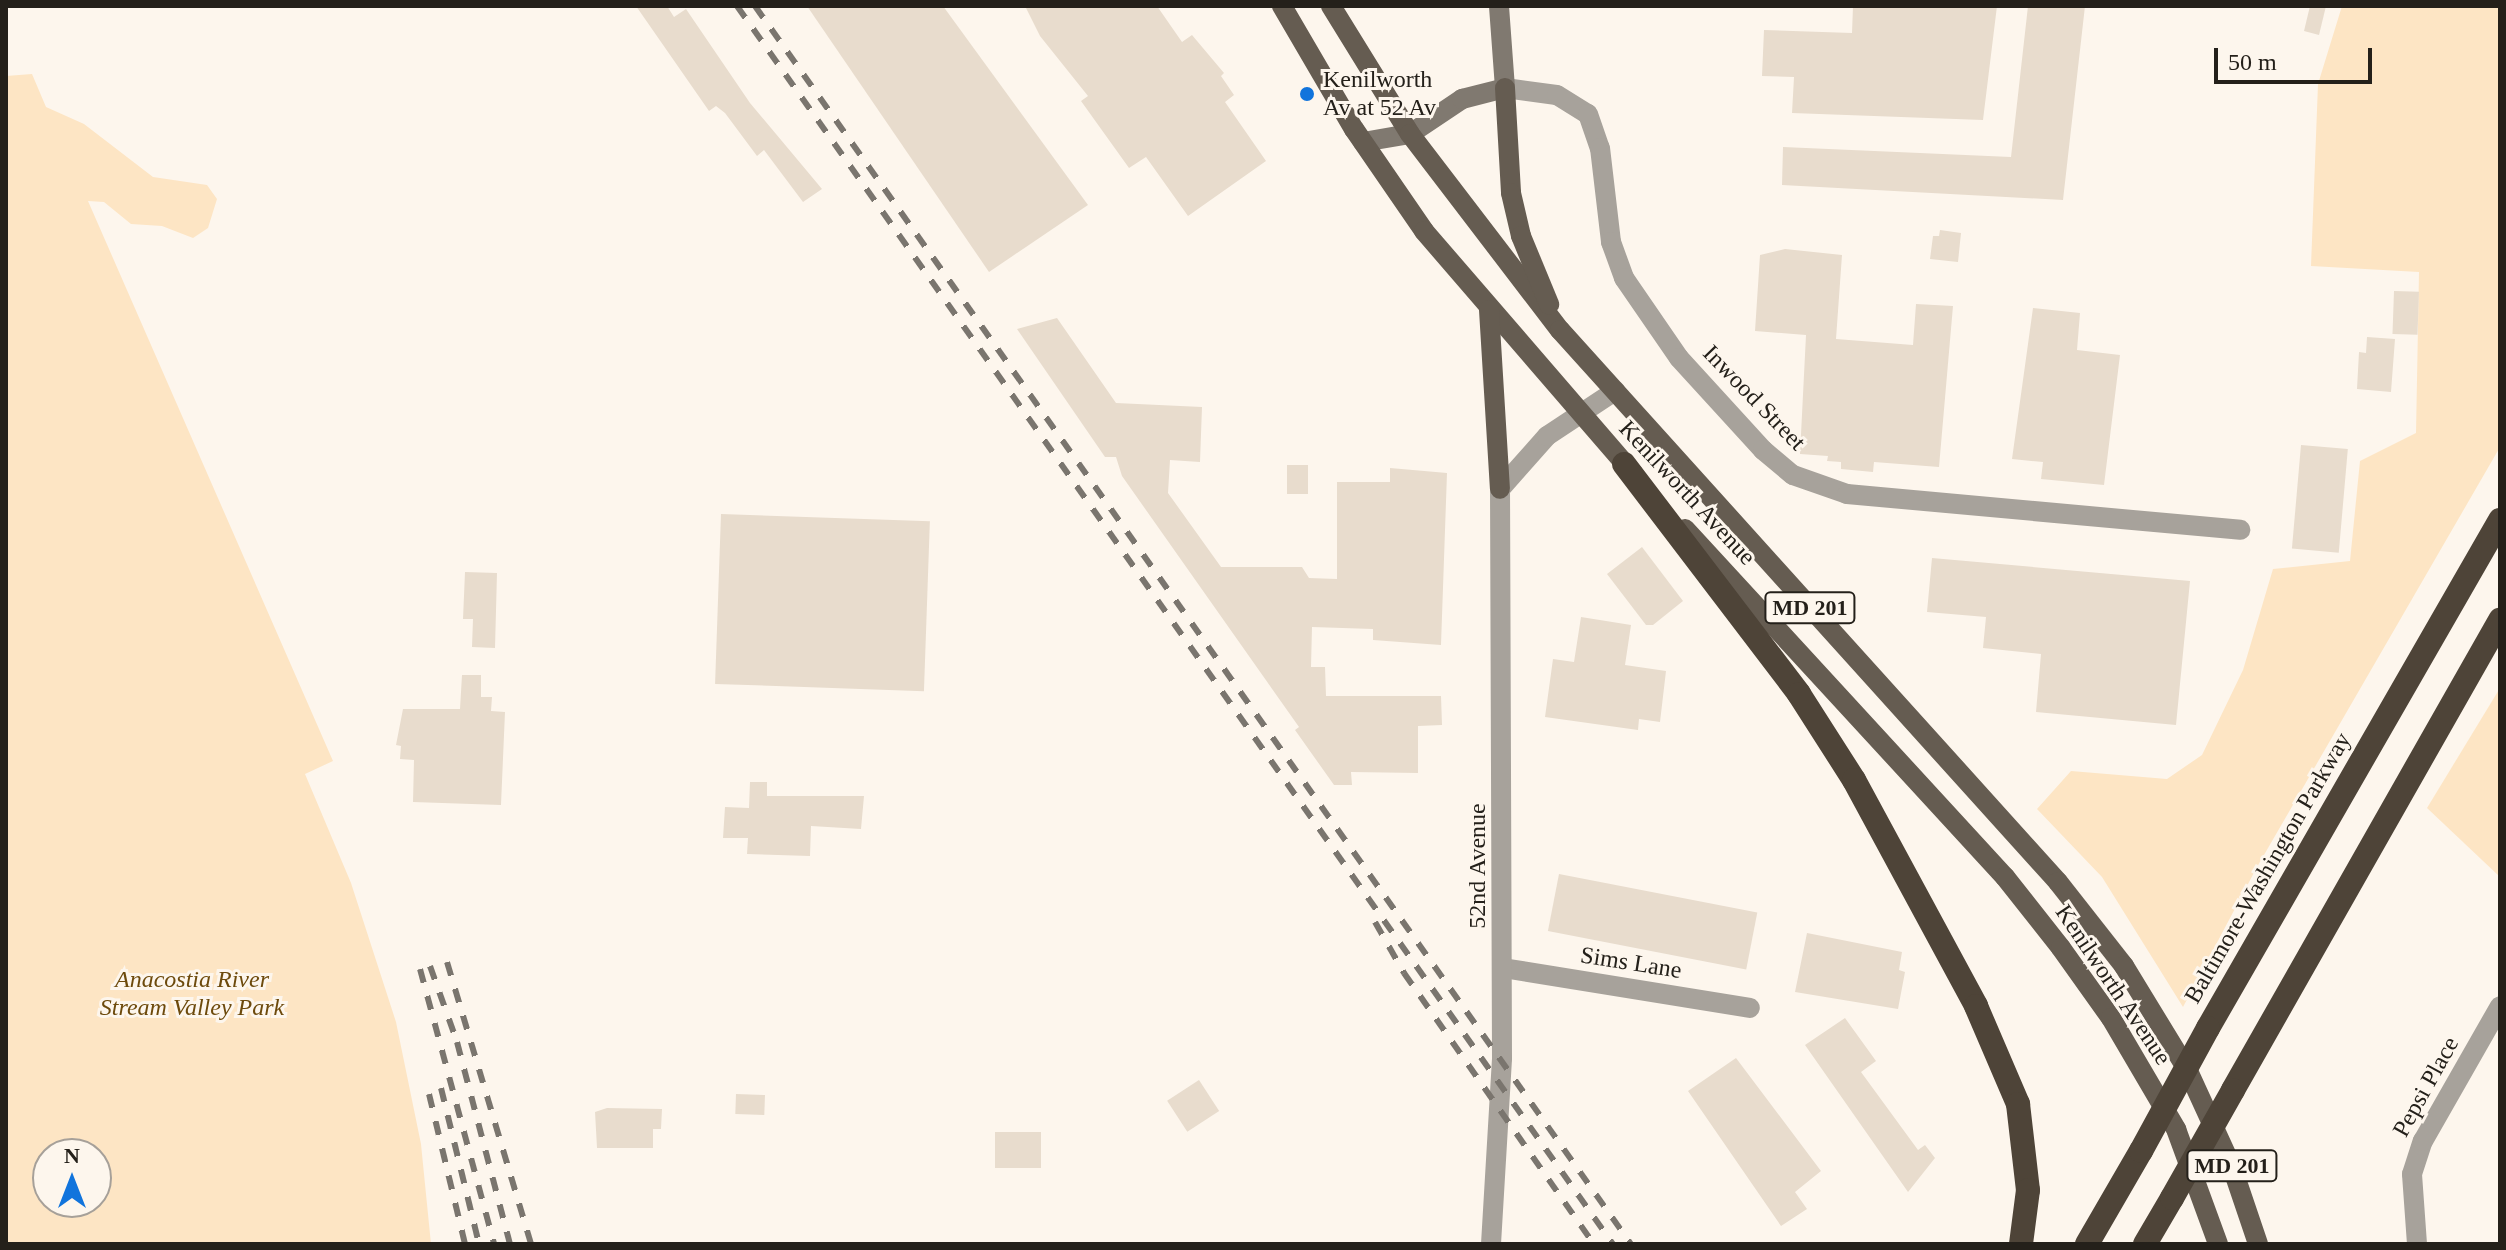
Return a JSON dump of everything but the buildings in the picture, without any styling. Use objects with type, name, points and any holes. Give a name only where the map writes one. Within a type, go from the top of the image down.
[{"type":"highway","points":[[1624,464],[1799,694],[1854,780],[1976,1006],[2018,1104],[2028,1190],[2021,1244]]},
{"type":"highway","name":"Baltimore-Washington Parkway","points":[[2087,1244],[2500,520]]},
{"type":"highway","points":[[2145,1244],[2500,620]]},
{"type":"main road","name":"Kenilworth Avenue","points":[[1282,6],[1363,142],[1424,231],[1489,310],[1578,414],[1996,866],[2061,948],[2111,1018],[2176,1129],[2218,1244]]},
{"type":"main road","name":"Kenilworth Avenue","points":[[1331,6],[1410,134],[1560,330],[2058,882],[2124,966],[2192,1081],[2232,1167],[2258,1244]]},
{"type":"main road","points":[[1505,88],[1511,193],[1521,236],[1560,330]]},
{"type":"main road","points":[[1489,310],[1500,489]]},
{"type":"street","points":[[1363,142],[1410,134],[1462,99],[1505,88],[1499,6]]},
{"type":"street","name":"Inwood Street","points":[[1505,88],[1557,95],[1588,114],[1600,148],[1611,242],[1624,278],[1679,358],[1763,450],[1793,475],[1847,494],[2240,530]]},
{"type":"street","points":[[1500,489],[1547,436],[1615,391]]},
{"type":"street","name":"52nd Avenue","points":[[1491,1244],[1503,968],[1500,489]]},
{"type":"street","name":"Sims Lane","points":[[1503,968],[1750,1008]]},
{"type":"street","name":"Pepsi Place","points":[[2417,1244],[2412,1174],[2423,1141],[2500,1006]]},
{"type":"green space","points":[[2342,6],[2500,6],[2500,447],[2257,867],[2183,1007],[2102,877],[2037,809],[2071,771],[2167,779],[2202,755],[2243,670],[2273,569],[2350,561],[2360,461],[2416,433],[2419,272],[2311,266],[2318,84]]},
{"type":"green space","name":"Anacostia River Stream Valley Park","points":[[32,74],[46,107],[84,124],[153,177],[207,185],[217,199],[208,228],[193,238],[162,226],[131,224],[104,202],[88,201],[333,761],[305,774],[351,883],[396,1022],[421,1144],[431,1244],[6,1244],[6,76]]},
{"type":"green space","points":[[2500,688],[2500,877],[2427,808]]},
{"type":"railway","points":[[737,6],[1613,1244]]},
{"type":"railway","points":[[755,6],[1631,1244]]},
{"type":"railway","points":[[1375,922],[1404,973],[1594,1244]]},
{"type":"railway","points":[[447,962],[531,1244]]},
{"type":"railway","points":[[430,966],[457,1042],[510,1244]]},
{"type":"railway","points":[[420,969],[494,1244]]},
{"type":"railway","points":[[441,1088],[479,1244]]},
{"type":"railway","points":[[429,1094],[465,1244]]},
{"type":"place","name":"Kenilworth Av at 52 Av","points":[[1307,94]]}]
